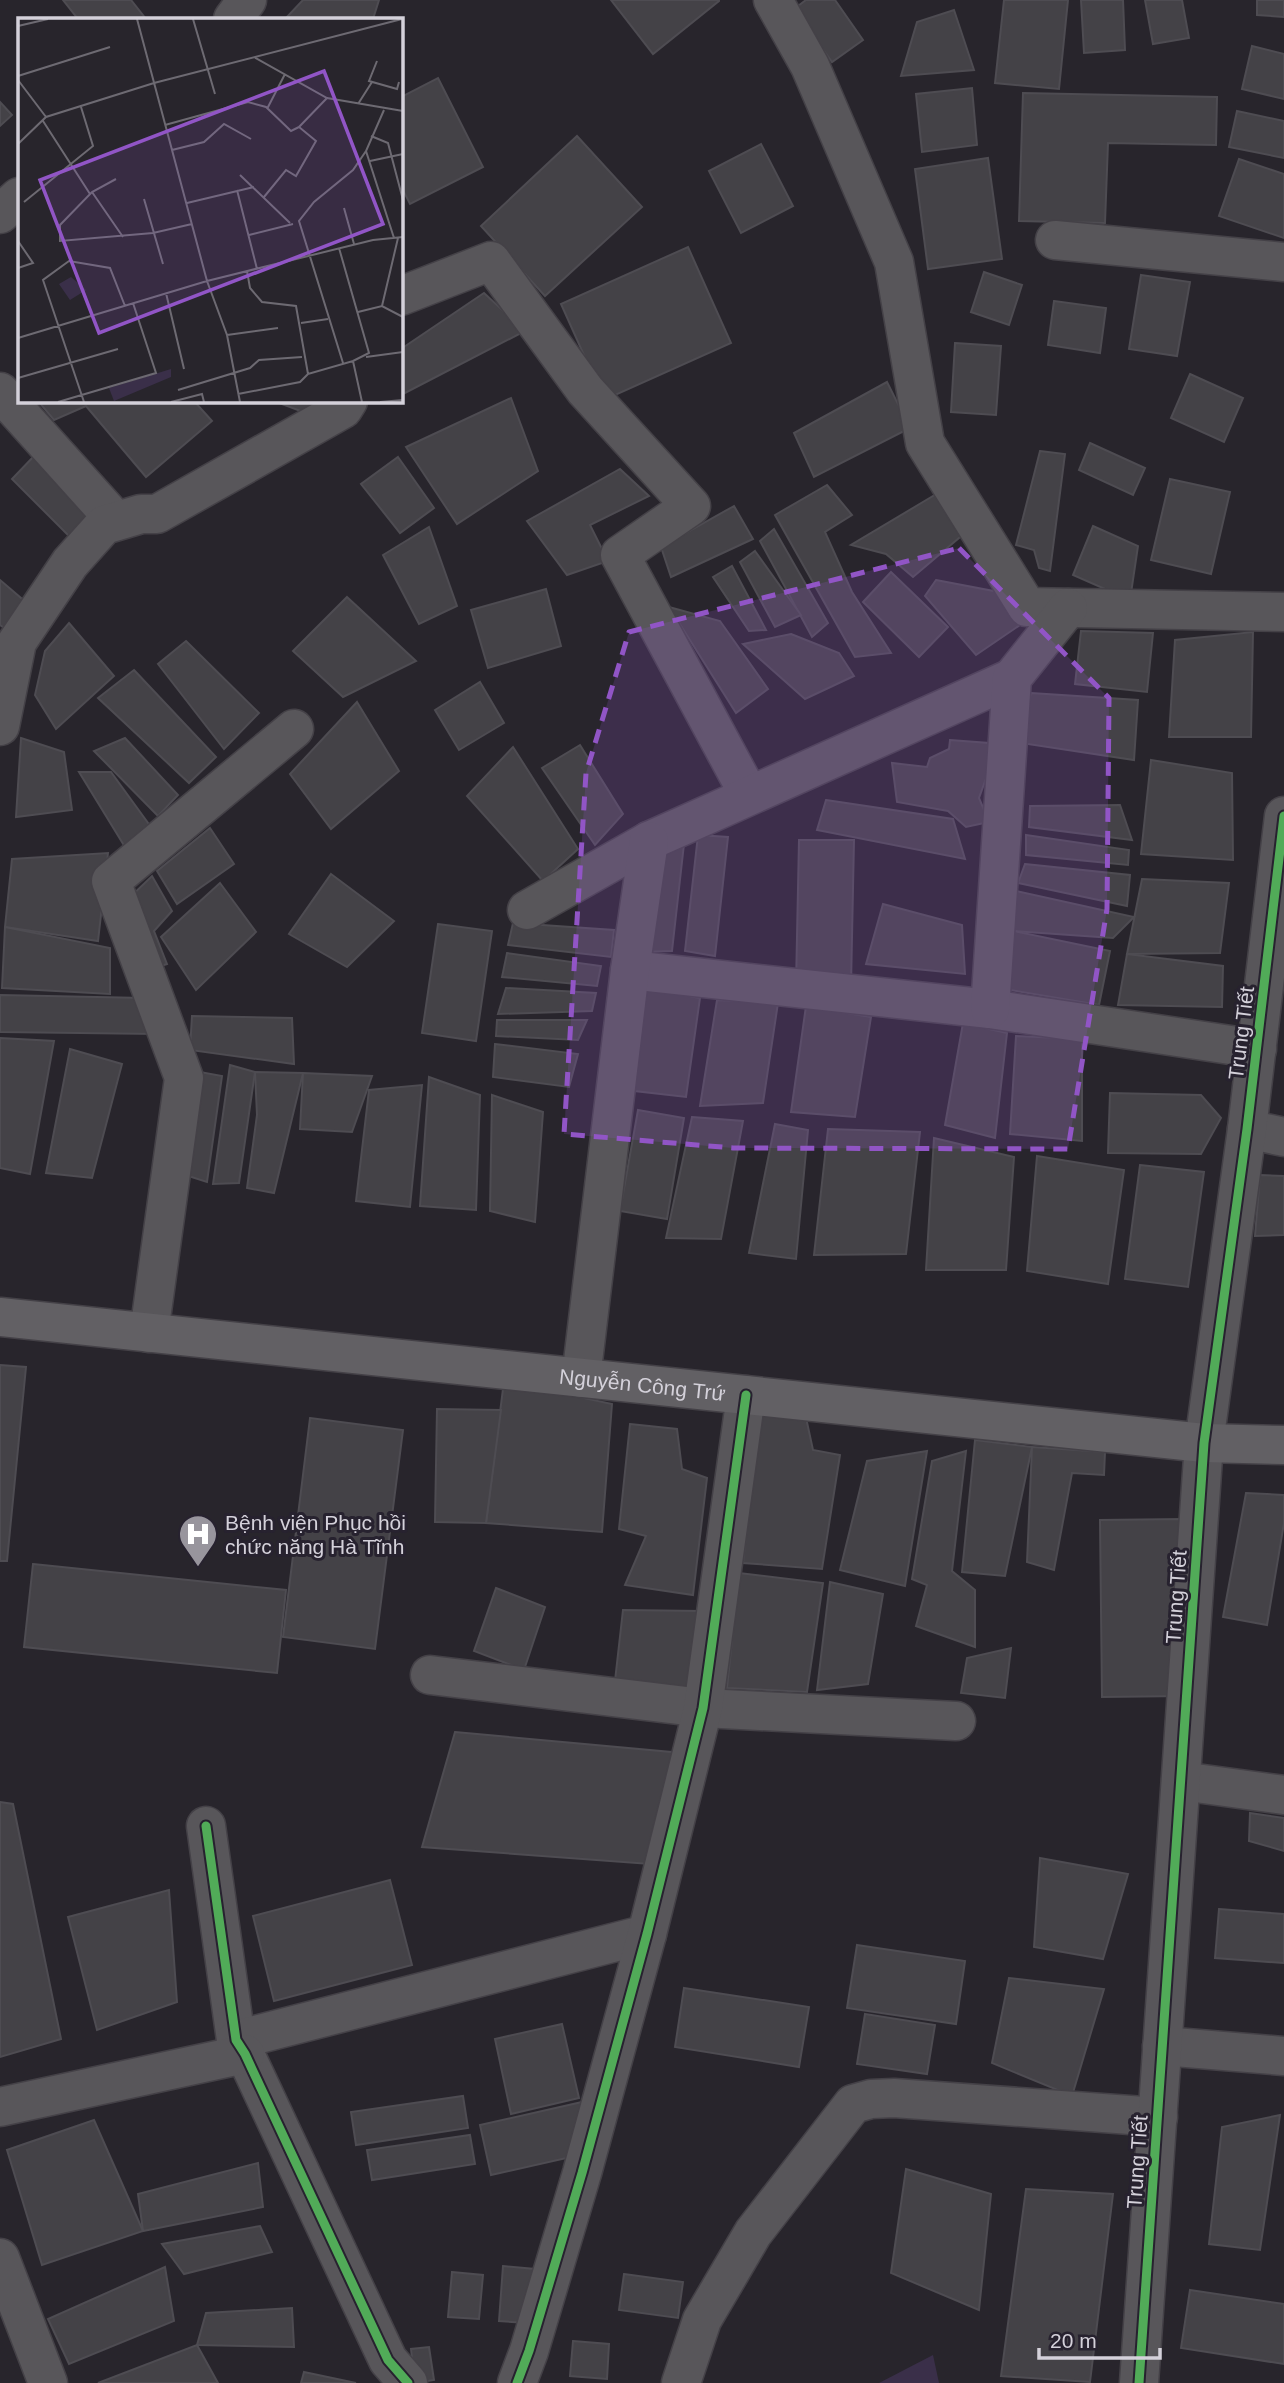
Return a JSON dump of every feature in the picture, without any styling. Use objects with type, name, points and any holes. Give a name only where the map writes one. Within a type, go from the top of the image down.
[{"type":"main road","name":"Nguyễn Công Trứ","points":[[0,1317],[1205,1443],[1284,1445]]},
{"type":"street","points":[[234,18],[247,0]]},
{"type":"street","points":[[773,0],[810,66],[894,262],[925,443],[1027,607],[1284,612]]},
{"type":"street","points":[[0,214],[18,198]]},
{"type":"street","points":[[1055,240],[1284,262]]},
{"type":"street","points":[[402,296],[491,261],[585,390],[691,506],[620,555],[749,795]]},
{"type":"street","points":[[0,392],[117,521]]},
{"type":"street","points":[[0,726],[17,642],[71,563],[104,525],[141,514],[157,514],[343,409],[347,402]]},
{"type":"street","points":[[527,910],[649,841],[1012,678],[1068,608]]},
{"type":"street","points":[[990,1009],[1012,678]]},
{"type":"street","points":[[149,1333],[184,1078],[111,881],[295,729]]},
{"type":"street","name":"Trung Tiết","points":[[1139,2383],[1205,1443],[1247,1129],[1284,816]]},
{"type":"street","points":[[582,1378],[630,970],[649,841]]},
{"type":"street","points":[[630,970],[990,1009],[1257,1049]]},
{"type":"street","points":[[1247,1129],[1284,1137]]},
{"type":"street","points":[[517,2383],[582,2173],[704,1708],[746,1395]]},
{"type":"street","points":[[430,1675],[704,1708],[956,1721]]},
{"type":"street","points":[[1181,1781],[1284,1795]]},
{"type":"street","points":[[206,1826],[240,2047],[388,2360],[408,2383]]},
{"type":"street","points":[[0,2107],[240,2047],[646,1934]]},
{"type":"street","points":[[1163,2046],[1284,2056]]},
{"type":"street","points":[[681,2383],[702,2320],[754,2233],[853,2104],[871,2099],[894,2098],[1158,2117]]},
{"type":"street","points":[[0,2258],[48,2383]]},
{"type":"highlighted area","points":[[959,548],[1109,698],[1107,909],[1068,1149],[733,1148],[564,1134],[586,773],[629,632]]},
{"type":"shaded area","points":[[933,2355],[939,2383],[879,2383]]},
{"type":"building","points":[[63,0],[131,0],[145,18],[77,18]]},
{"type":"building","points":[[303,0],[379,0],[373,18],[286,18]]},
{"type":"building","points":[[611,0],[719,0],[719,1],[653,54]]},
{"type":"building","points":[[806,0],[835,0],[863,40],[832,62],[794,9]]},
{"type":"building","points":[[1004,0],[1068,0],[1059,89],[995,83]]},
{"type":"building","points":[[1081,0],[1123,0],[1125,50],[1084,53]]},
{"type":"building","points":[[1145,0],[1182,0],[1189,38],[1153,44]]},
{"type":"building","points":[[1257,0],[1284,0],[1284,17],[1257,15]]},
{"type":"building","points":[[954,10],[974,70],[901,76],[917,22]]},
{"type":"building","points":[[1252,46],[1284,54],[1284,99],[1242,89]]},
{"type":"building","points":[[438,78],[483,167],[410,204],[402,188],[402,96]]},
{"type":"building","points":[[972,88],[977,145],[922,152],[916,94]]},
{"type":"building","points":[[1023,93],[1217,97],[1216,145],[1108,143],[1105,223],[1019,221]]},
{"type":"building","points":[[0,102],[12,115],[0,126]]},
{"type":"building","points":[[1237,111],[1284,121],[1284,158],[1229,147]]},
{"type":"building","points":[[577,136],[642,207],[545,296],[481,226]]},
{"type":"building","points":[[761,144],[793,206],[741,233],[709,171]]},
{"type":"building","points":[[988,158],[1002,259],[928,269],[915,169]]},
{"type":"building","points":[[1239,159],[1284,174],[1284,238],[1219,216]]},
{"type":"building","points":[[688,247],[731,343],[604,400],[561,304]]},
{"type":"building","points":[[984,272],[1022,285],[1009,325],[971,312]]},
{"type":"building","points":[[1141,275],[1190,282],[1177,356],[1129,349]]},
{"type":"building","points":[[484,293],[525,331],[402,394],[402,348]]},
{"type":"building","points":[[1054,301],[1106,308],[1100,353],[1048,345]]},
{"type":"building","points":[[955,343],[1001,346],[996,415],[951,412]]},
{"type":"building","points":[[1190,374],[1243,398],[1224,442],[1171,418]]},
{"type":"building","points":[[887,382],[910,428],[814,477],[794,433]]},
{"type":"building","points":[[511,398],[538,471],[457,524],[406,447]]},
{"type":"building","points":[[39,402],[195,402],[212,421],[146,477],[86,406],[54,420]]},
{"type":"building","points":[[277,402],[316,402],[311,415]]},
{"type":"building","points":[[1090,443],[1145,468],[1133,495],[1079,470]]},
{"type":"building","points":[[1040,451],[1065,454],[1050,571],[1039,568],[1034,550],[1016,545]]},
{"type":"building","points":[[36,454],[101,517],[76,543],[12,479]]},
{"type":"building","points":[[398,457],[434,508],[400,533],[361,484]]},
{"type":"building","points":[[620,469],[649,496],[590,525],[608,561],[567,575],[527,521]]},
{"type":"building","points":[[1170,479],[1230,492],[1211,574],[1151,560]]},
{"type":"building","points":[[827,485],[852,515],[825,532],[852,592],[891,653],[855,657],[775,515]]},
{"type":"building","points":[[938,493],[966,532],[913,577],[886,554],[851,545]]},
{"type":"building","points":[[734,506],[753,539],[671,577],[661,547]]},
{"type":"building","points":[[1093,526],[1138,546],[1130,600],[1073,575]]},
{"type":"building","points":[[429,527],[457,606],[419,624],[383,555]]},
{"type":"building","points":[[774,529],[828,623],[812,637],[760,541]]},
{"type":"building","points":[[755,551],[801,615],[775,627],[740,562]]},
{"type":"building","points":[[732,566],[766,630],[749,631],[713,577]]},
{"type":"building","points":[[891,572],[948,627],[919,657],[863,602]]},
{"type":"building","points":[[0,580],[28,604],[7,630],[0,625]]},
{"type":"building","points":[[936,580],[1004,593],[1023,623],[976,655],[925,596]]},
{"type":"building","points":[[546,589],[561,646],[488,668],[471,610]]},
{"type":"building","points":[[347,597],[416,661],[343,697],[293,651]]},
{"type":"building","points":[[669,607],[720,621],[768,689],[736,713]]},
{"type":"building","points":[[69,623],[114,676],[56,729],[35,695],[45,651]]},
{"type":"building","points":[[1081,631],[1153,633],[1147,692],[1075,684]]},
{"type":"building","points":[[1253,632],[1251,737],[1169,737],[1175,640]]},
{"type":"building","points":[[791,634],[839,653],[854,676],[805,699],[743,644]]},
{"type":"building","points":[[186,641],[259,713],[224,749],[158,664]]},
{"type":"building","points":[[134,670],[216,757],[189,783],[98,698]]},
{"type":"building","points":[[480,682],[504,723],[459,750],[435,710]]},
{"type":"building","points":[[1031,693],[1138,700],[1134,760],[1021,743]]},
{"type":"building","points":[[357,702],[399,771],[331,829],[290,774]]},
{"type":"building","points":[[21,738],[64,752],[72,810],[16,817]]},
{"type":"building","points":[[125,738],[178,795],[158,816],[94,751]]},
{"type":"building","points":[[950,740],[989,743],[988,773],[979,798],[989,822],[966,827],[948,811],[897,802],[892,763],[927,767],[930,758],[949,749]]},
{"type":"building","points":[[580,745],[623,814],[595,845],[542,768]]},
{"type":"building","points":[[513,747],[578,849],[543,881],[467,796]]},
{"type":"building","points":[[1151,760],[1232,773],[1233,860],[1141,854]]},
{"type":"building","points":[[79,772],[111,772],[151,827],[125,847]]},
{"type":"building","points":[[826,800],[953,819],[965,859],[817,830]]},
{"type":"building","points":[[1120,805],[1132,840],[1029,827],[1030,806]]},
{"type":"building","points":[[210,828],[234,864],[177,904],[157,871]]},
{"type":"building","points":[[698,835],[728,837],[715,956],[685,951]]},
{"type":"building","points":[[1026,835],[1129,850],[1128,865],[1026,855]]},
{"type":"building","points":[[799,840],[854,840],[851,986],[796,985]]},
{"type":"building","points":[[684,844],[672,951],[643,952],[657,845]]},
{"type":"building","points":[[108,853],[98,941],[5,927],[12,859]]},
{"type":"building","points":[[1025,864],[1130,875],[1127,906],[1018,883]]},
{"type":"building","points":[[331,874],[394,921],[347,967],[289,934]]},
{"type":"building","points":[[152,876],[172,911],[154,931],[167,964],[154,968],[126,901]]},
{"type":"building","points":[[1142,879],[1229,883],[1220,953],[1127,954]]},
{"type":"building","points":[[220,883],[256,932],[196,990],[161,937]]},
{"type":"building","points":[[1016,891],[1134,917],[1113,938],[1014,931]]},
{"type":"building","points":[[883,904],[962,925],[965,974],[866,964]]},
{"type":"building","points":[[513,923],[614,930],[611,957],[508,945]]},
{"type":"building","points":[[438,924],[492,931],[476,1041],[422,1033]]},
{"type":"building","points":[[5,927],[110,948],[110,994],[2,988]]},
{"type":"building","points":[[1014,931],[1110,951],[1099,1005],[1010,990]]},
{"type":"building","points":[[507,953],[601,966],[597,986],[502,977]]},
{"type":"building","points":[[1127,954],[1223,966],[1222,1007],[1118,1005]]},
{"type":"building","points":[[636,986],[700,998],[686,1097],[626,1090]]},
{"type":"building","points":[[506,988],[596,993],[592,1011],[498,1014]]},
{"type":"building","points":[[0,995],[144,998],[157,1034],[0,1032]]},
{"type":"building","points":[[717,1000],[778,1003],[763,1103],[700,1106]]},
{"type":"building","points":[[806,1006],[871,1017],[855,1117],[791,1112]]},
{"type":"building","points":[[192,1016],[292,1018],[294,1064],[190,1050]]},
{"type":"building","points":[[497,1020],[587,1020],[578,1040],[496,1036]]},
{"type":"building","points":[[963,1023],[1007,1033],[995,1138],[945,1125]]},
{"type":"building","points":[[1016,1036],[1082,1039],[1082,1141],[1010,1134]]},
{"type":"building","points":[[0,1038],[54,1041],[30,1174],[0,1168]]},
{"type":"building","points":[[495,1044],[578,1054],[569,1087],[493,1077]]},
{"type":"building","points":[[70,1049],[122,1064],[92,1178],[46,1173]]},
{"type":"building","points":[[230,1065],[255,1072],[239,1183],[213,1184]]},
{"type":"building","points":[[189,1070],[222,1076],[207,1182],[179,1173]]},
{"type":"building","points":[[255,1072],[303,1073],[274,1193],[247,1188],[257,1115]]},
{"type":"building","points":[[303,1073],[372,1076],[352,1132],[300,1129]]},
{"type":"building","points":[[429,1077],[480,1095],[476,1210],[420,1206]]},
{"type":"building","points":[[422,1085],[410,1207],[356,1201],[369,1090]]},
{"type":"building","points":[[1110,1093],[1201,1095],[1221,1118],[1201,1154],[1108,1153]]},
{"type":"building","points":[[492,1095],[543,1112],[535,1222],[490,1211]]},
{"type":"building","points":[[638,1110],[684,1118],[667,1219],[620,1211]]},
{"type":"building","points":[[692,1117],[743,1121],[721,1239],[666,1238]]},
{"type":"building","points":[[775,1124],[808,1130],[796,1259],[749,1253]]},
{"type":"building","points":[[828,1129],[920,1132],[906,1254],[814,1255]]},
{"type":"building","points":[[934,1138],[1014,1157],[1006,1270],[926,1270]]},
{"type":"building","points":[[1037,1156],[1124,1170],[1108,1284],[1027,1271]]},
{"type":"building","points":[[1140,1165],[1204,1172],[1188,1287],[1125,1279]]},
{"type":"building","points":[[1260,1175],[1284,1176],[1284,1235],[1255,1236]]},
{"type":"building","points":[[0,1365],[26,1367],[7,1561],[0,1561]]},
{"type":"building","points":[[504,1381],[612,1404],[602,1532],[486,1523]]},
{"type":"building","points":[[437,1409],[501,1410],[486,1523],[435,1522]]},
{"type":"building","points":[[760,1410],[805,1413],[813,1450],[840,1455],[822,1569],[743,1563]]},
{"type":"building","points":[[310,1418],[403,1430],[375,1649],[283,1637]]},
{"type":"building","points":[[630,1424],[677,1429],[682,1469],[707,1478],[693,1595],[625,1585],[646,1536],[619,1529]]},
{"type":"building","points":[[975,1440],[1032,1447],[1005,1576],[962,1572]]},
{"type":"building","points":[[1032,1447],[1105,1452],[1104,1475],[1072,1473],[1054,1570],[1027,1562]]},
{"type":"building","points":[[927,1451],[905,1586],[840,1570],[867,1461]]},
{"type":"building","points":[[966,1451],[952,1571],[975,1590],[975,1647],[916,1626],[927,1585],[912,1579],[932,1461]]},
{"type":"building","points":[[1246,1493],[1284,1495],[1284,1523],[1267,1625],[1223,1617]]},
{"type":"building","points":[[1182,1519],[1184,1696],[1102,1697],[1100,1520]]},
{"type":"building","points":[[33,1564],[286,1590],[277,1673],[24,1647]]},
{"type":"building","points":[[739,1573],[823,1583],[807,1692],[727,1688]]},
{"type":"building","points":[[830,1582],[883,1594],[868,1684],[817,1690]]},
{"type":"building","points":[[496,1588],[545,1607],[524,1670],[474,1651]]},
{"type":"building","points":[[623,1610],[701,1611],[692,1692],[615,1681]]},
{"type":"building","points":[[1011,1648],[1005,1698],[961,1693],[967,1658]]},
{"type":"building","points":[[455,1732],[693,1754],[677,1866],[422,1847]]},
{"type":"building","points":[[0,1802],[13,1804],[61,2039],[0,2057]]},
{"type":"building","points":[[1250,1813],[1284,1818],[1284,1851],[1249,1841]]},
{"type":"building","points":[[1040,1858],[1128,1874],[1103,1959],[1034,1947]]},
{"type":"building","points":[[390,1880],[412,1965],[274,2001],[253,1916]]},
{"type":"building","points":[[169,1890],[177,2002],[97,2030],[68,1917]]},
{"type":"building","points":[[1219,1909],[1284,1914],[1284,1963],[1215,1958]]},
{"type":"building","points":[[857,1945],[965,1961],[956,2024],[847,2008]]},
{"type":"building","points":[[1009,1978],[1104,1989],[1072,2096],[992,2063]]},
{"type":"building","points":[[684,1988],[809,2007],[799,2067],[675,2047]]},
{"type":"building","points":[[865,2014],[935,2025],[927,2074],[857,2064]]},
{"type":"building","points":[[562,2024],[579,2098],[511,2114],[495,2039]]},
{"type":"building","points":[[463,2096],[468,2128],[356,2145],[351,2112]]},
{"type":"building","points":[[582,2102],[593,2152],[491,2175],[480,2125]]},
{"type":"building","points":[[1280,2115],[1260,2250],[1209,2244],[1222,2127]]},
{"type":"building","points":[[94,2120],[143,2231],[42,2265],[7,2150]]},
{"type":"building","points":[[470,2135],[475,2164],[372,2180],[367,2150]]},
{"type":"building","points":[[258,2163],[263,2207],[143,2231],[138,2194]]},
{"type":"building","points":[[906,2169],[991,2194],[979,2310],[891,2273]]},
{"type":"building","points":[[1026,2189],[1113,2194],[1090,2382],[1001,2376]]},
{"type":"building","points":[[260,2226],[272,2252],[184,2274],[162,2244]]},
{"type":"building","points":[[503,2266],[546,2270],[542,2324],[499,2321]]},
{"type":"building","points":[[165,2267],[174,2321],[69,2364],[48,2319]]},
{"type":"building","points":[[452,2272],[483,2275],[479,2319],[448,2317]]},
{"type":"building","points":[[624,2274],[683,2282],[678,2318],[619,2310]]},
{"type":"building","points":[[1190,2290],[1284,2304],[1284,2364],[1181,2348]]},
{"type":"building","points":[[292,2308],[294,2347],[197,2345],[206,2313]]},
{"type":"building","points":[[573,2341],[609,2344],[607,2379],[570,2376]]},
{"type":"building","points":[[197,2345],[218,2383],[98,2383]]},
{"type":"building","points":[[429,2347],[434,2380],[415,2383],[411,2349]]},
{"type":"building","points":[[304,2372],[356,2383],[301,2383]]},
{"type":"cycle path","points":[[1139,2383],[1204,1443],[1247,1129],[1284,816]]},
{"type":"cycle path","points":[[517,2383],[582,2173],[647,1934],[703,1708],[746,1395]]},
{"type":"cycle path","points":[[206,1826],[236,2040],[245,2054],[388,2360],[408,2383]]},
{"type":"place","name":"Bệnh viện Phục hồi chức năng Hà Tĩnh","points":[[198,1568]]}]
